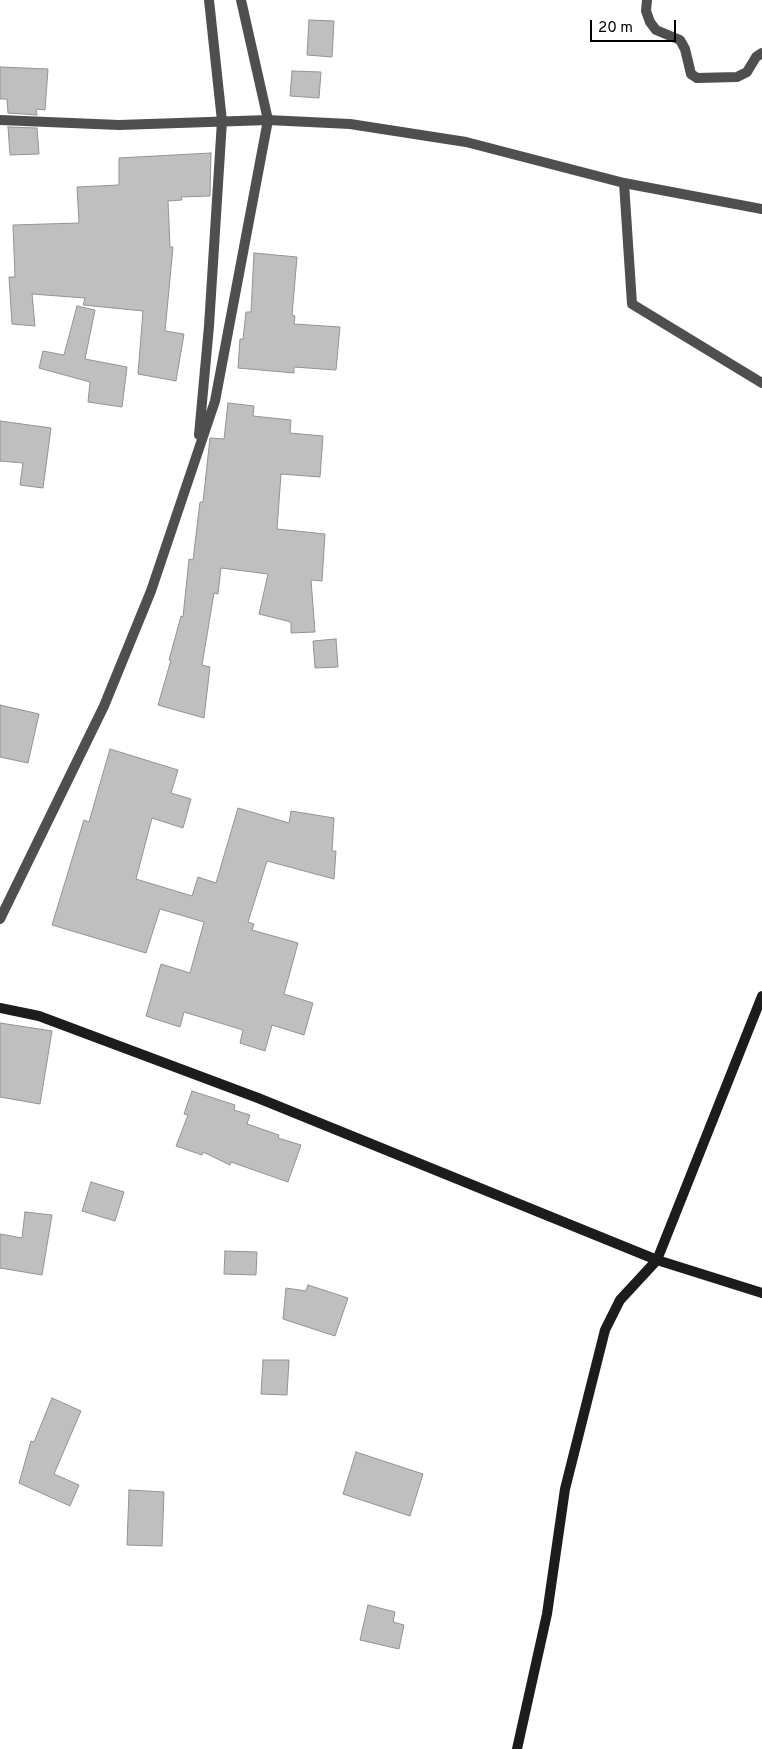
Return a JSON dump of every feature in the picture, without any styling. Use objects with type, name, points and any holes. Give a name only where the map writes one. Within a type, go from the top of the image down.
[{"type":"street","points":[[197,454],[209,326],[222,121],[209,0]]},
{"type":"street","points":[[0,919],[104,706],[150,591],[215,401],[268,120],[241,0]]},
{"type":"street","points":[[647,0],[646,11],[650,22],[656,30],[680,40],[685,49],[691,74],[696,78],[737,77],[747,72],[756,57],[762,53]]},
{"type":"street","points":[[0,120],[119,125],[268,120],[350,124],[466,142],[624,183],[762,209]]},
{"type":"street","points":[[624,183],[632,304],[762,383]]},
{"type":"street","points":[[517,1749],[547,1614],[565,1489],[605,1330],[620,1300],[658,1260],[762,996]]},
{"type":"street","points":[[0,1008],[38,1016],[249,1094],[658,1260],[762,1293]]},
{"type":"building","points":[[309,20],[334,21],[332,57],[307,55]]},
{"type":"building","points":[[0,67],[48,69],[45,110],[36,109],[37,115],[8,113],[7,99],[0,99]]},
{"type":"building","points":[[292,71],[321,72],[319,98],[290,96]]},
{"type":"building","points":[[8,127],[37,128],[39,154],[10,155]]},
{"type":"building","points":[[211,153],[210,196],[181,197],[182,200],[168,201],[170,247],[173,247],[165,331],[184,334],[176,381],[138,374],[143,311],[83,305],[85,298],[32,294],[35,326],[12,324],[9,277],[15,277],[13,225],[79,223],[77,187],[119,185],[119,158]]},
{"type":"building","points":[[254,253],[297,257],[292,315],[295,316],[294,324],[340,327],[336,370],[294,367],[294,373],[238,368],[240,339],[243,339],[246,312],[251,312]]},
{"type":"building","points":[[77,306],[95,310],[85,359],[127,367],[122,407],[88,402],[90,382],[39,368],[43,351],[64,355]]},
{"type":"building","points":[[228,403],[254,406],[253,416],[291,420],[290,433],[323,436],[320,477],[281,474],[277,529],[325,534],[322,581],[311,580],[315,632],[291,633],[291,622],[259,614],[268,574],[221,568],[218,594],[214,593],[202,665],[210,667],[204,718],[158,705],[181,616],[183,617],[189,559],[193,560],[200,502],[203,502],[210,438],[224,439]]},
{"type":"building","points":[[0,421],[51,428],[43,488],[20,485],[23,463],[0,461]]},
{"type":"building","points":[[336,639],[338,667],[315,668],[313,641]]},
{"type":"building","points":[[0,705],[39,714],[28,763],[0,757]]},
{"type":"building","points":[[110,749],[178,770],[171,793],[191,799],[183,828],[152,818],[136,879],[192,896],[198,877],[216,883],[238,808],[289,823],[291,811],[334,818],[332,851],[336,851],[334,879],[267,861],[248,922],[254,924],[252,930],[298,943],[284,994],[313,1003],[304,1035],[272,1025],[265,1051],[240,1043],[243,1030],[184,1012],[180,1027],[146,1016],[161,964],[190,973],[204,922],[160,909],[146,953],[52,925],[84,820],[89,822]]},
{"type":"building","points":[[0,1023],[52,1031],[40,1104],[0,1097]]},
{"type":"building","points":[[192,1091],[235,1105],[234,1110],[250,1115],[247,1124],[279,1135],[278,1138],[301,1145],[288,1182],[231,1162],[230,1165],[203,1152],[202,1155],[176,1146],[188,1115],[184,1114]]},
{"type":"building","points":[[91,1182],[124,1192],[115,1221],[82,1211]]},
{"type":"building","points":[[25,1212],[52,1215],[42,1275],[0,1268],[0,1234],[22,1238]]},
{"type":"building","points":[[225,1251],[257,1252],[256,1275],[224,1274]]},
{"type":"building","points":[[308,1285],[348,1298],[335,1336],[283,1319],[286,1288],[306,1291]]},
{"type":"building","points":[[263,1360],[289,1360],[287,1395],[261,1394]]},
{"type":"building","points":[[52,1398],[81,1411],[54,1474],[79,1485],[70,1506],[19,1483],[31,1441],[34,1442]]},
{"type":"building","points":[[356,1452],[423,1474],[410,1516],[343,1494]]},
{"type":"building","points":[[129,1490],[164,1492],[162,1546],[127,1545]]},
{"type":"building","points":[[368,1605],[395,1612],[393,1622],[404,1625],[399,1649],[360,1640]]}]
